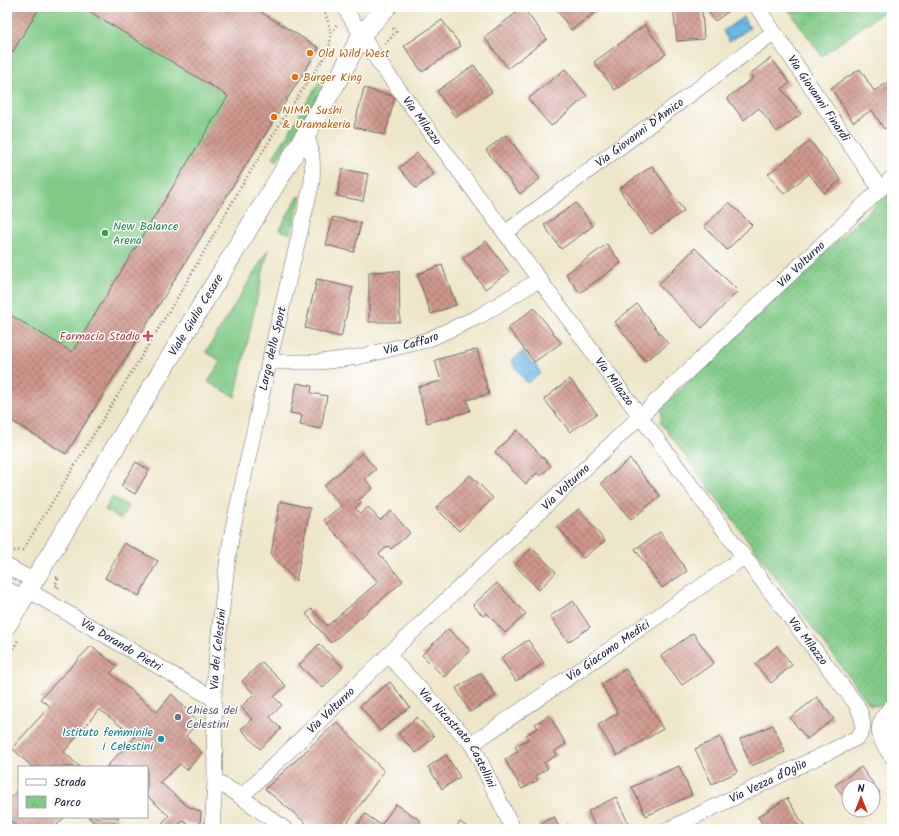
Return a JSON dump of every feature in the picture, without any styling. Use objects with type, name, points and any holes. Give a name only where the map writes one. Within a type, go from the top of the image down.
[{"type":"street","name":"Via Milazzo","points":[[344,7],[378,61],[744,557],[856,704],[861,713],[863,722],[862,729]]},
{"type":"street","name":"Viale Giulio Cesare","points":[[7,625],[23,589],[306,134],[340,76],[362,34],[387,7]]},
{"type":"street","name":"Via Giovanni Finardi","points":[[757,7],[880,189]]},
{"type":"street","name":"Via Giovanni D'Amico","points":[[505,233],[774,32]]},
{"type":"street","name":"Largo dello Sport","points":[[227,565],[269,362],[312,182],[313,161],[311,146],[306,134]]},
{"type":"street","name":"Via Volturno","points":[[241,797],[388,655],[892,178]]},
{"type":"street","name":"Via Caffaro","points":[[269,362],[321,362],[358,357],[427,340],[480,316],[540,279]]},
{"type":"street","name":"Via Giacomo Medici","points":[[472,744],[744,557]]},
{"type":"street","name":"Via dei Celestini","points":[[212,829],[215,781],[215,669],[227,565]]},
{"type":"street","name":"Via Dorando Pietri","points":[[7,566],[23,589],[214,699]]},
{"type":"street","name":"Via Nicostrato Castellini","points":[[388,655],[472,744],[513,829]]},
{"type":"street","points":[[892,706],[882,717],[879,731],[880,740],[892,757]]},
{"type":"street","name":"Via Vezza d'Oglio","points":[[669,829],[847,743],[859,736],[862,729]]},
{"type":"street","points":[[215,781],[241,797],[285,829]]},
{"type":"path","points":[[7,552],[23,550],[185,285],[241,187],[284,117],[328,52],[331,42],[331,34],[323,7]]},
{"type":"green space","name":"New Balance Arena","points":[[7,7],[253,7],[319,48],[66,454],[7,418]]},
{"type":"green space","points":[[791,7],[890,7],[822,56],[788,9]]},
{"type":"green space","points":[[324,74],[329,77],[277,161],[273,158]]},
{"type":"green space","points":[[892,187],[892,696],[883,706],[870,705],[661,423],[662,407],[875,205]]},
{"type":"green space","points":[[298,196],[301,197],[291,234],[279,230]]},
{"type":"green space","points":[[268,250],[235,397],[208,382],[221,361],[206,352]]},
{"type":"green space","points":[[112,497],[128,506],[121,519],[105,510]]},
{"type":"water","points":[[743,17],[750,28],[729,42],[723,31]]},
{"type":"water","points":[[523,351],[532,364],[534,363],[541,373],[527,383],[511,361]]},
{"type":"building","points":[[7,7],[40,7],[7,61]]},
{"type":"building","points":[[82,7],[253,7],[319,48],[66,454],[7,418],[7,313],[72,352],[228,96]]},
{"type":"building","points":[[555,7],[603,7],[571,30]]},
{"type":"building","points":[[673,7],[735,7],[715,21],[706,8],[702,11],[704,39],[677,41]]},
{"type":"building","points":[[523,8],[547,39],[508,68],[484,37]]},
{"type":"building","points":[[442,20],[461,46],[422,72],[404,46]]},
{"type":"building","points":[[645,25],[666,54],[615,90],[594,62]]},
{"type":"building","points":[[771,58],[790,83],[782,89],[801,114],[777,132],[759,108],[744,120],[727,98],[752,79],[751,73]]},
{"type":"building","points":[[474,65],[492,92],[455,117],[437,91]]},
{"type":"building","points":[[565,69],[587,96],[551,126],[528,99]]},
{"type":"building","points":[[860,69],[874,91],[892,80],[892,124],[884,129],[872,110],[853,122],[831,88]]},
{"type":"building","points":[[364,88],[395,97],[385,135],[354,127]]},
{"type":"building","points":[[506,135],[540,179],[520,194],[486,150]]},
{"type":"building","points":[[810,141],[841,180],[824,193],[809,174],[784,194],[768,174]]},
{"type":"building","points":[[417,153],[434,174],[416,188],[399,168]]},
{"type":"building","points":[[652,166],[684,211],[651,234],[619,189]]},
{"type":"building","points":[[342,169],[368,174],[363,201],[337,196]]},
{"type":"building","points":[[729,202],[752,225],[727,250],[704,226]]},
{"type":"building","points":[[576,203],[593,226],[561,249],[544,225]]},
{"type":"building","points":[[333,217],[361,223],[354,252],[326,245]]},
{"type":"building","points":[[486,241],[509,272],[485,289],[463,258]]},
{"type":"building","points":[[607,244],[621,263],[580,293],[566,274]]},
{"type":"building","points":[[695,248],[738,291],[702,328],[658,285]]},
{"type":"building","points":[[442,265],[456,305],[431,314],[417,274]]},
{"type":"building","points":[[399,271],[400,322],[369,322],[369,272]]},
{"type":"building","points":[[317,279],[353,288],[341,337],[305,328]]},
{"type":"building","points":[[637,304],[668,344],[645,361],[615,322]]},
{"type":"building","points":[[534,308],[561,343],[534,362],[508,328]]},
{"type":"building","points":[[477,349],[489,394],[467,400],[470,411],[427,423],[418,387],[441,381],[435,360]]},
{"type":"building","points":[[570,379],[597,414],[570,432],[544,399]]},
{"type":"building","points":[[297,383],[312,386],[311,393],[327,396],[321,429],[300,425],[302,415],[290,413]]},
{"type":"building","points":[[517,430],[551,466],[540,476],[537,473],[526,484],[495,452]]},
{"type":"building","points":[[362,453],[376,469],[365,479],[373,488],[359,500],[362,503],[355,508],[360,514],[368,507],[380,520],[391,511],[410,533],[391,549],[388,546],[379,554],[403,581],[331,643],[306,614],[312,609],[327,626],[378,582],[324,520],[341,506],[324,486]]},
{"type":"building","points":[[630,459],[660,496],[631,520],[601,483]]},
{"type":"building","points":[[136,462],[149,470],[135,494],[121,486]]},
{"type":"building","points":[[470,475],[493,498],[459,531],[436,508]]},
{"type":"building","points":[[280,501],[310,508],[296,581],[271,555]]},
{"type":"building","points":[[579,509],[605,541],[583,558],[557,526]]},
{"type":"building","points":[[660,532],[687,571],[662,588],[635,549]]},
{"type":"building","points":[[124,543],[158,561],[139,596],[105,578]]},
{"type":"building","points":[[532,548],[556,572],[539,590],[515,565]]},
{"type":"building","points":[[497,583],[526,614],[505,633],[487,613],[483,616],[473,605]]},
{"type":"building","points":[[573,601],[590,627],[568,642],[550,616]]},
{"type":"building","points":[[448,629],[470,650],[444,677],[422,655]]},
{"type":"building","points":[[693,633],[714,663],[682,685],[661,656]]},
{"type":"building","points":[[528,640],[544,663],[516,681],[501,658]]},
{"type":"building","points":[[319,644],[343,667],[323,688],[299,665]]},
{"type":"building","name":"Istituto femminile i Celestini","points":[[91,646],[117,666],[110,673],[157,712],[172,694],[198,722],[186,736],[202,753],[187,770],[180,764],[160,782],[187,806],[201,812],[200,825],[188,824],[183,821],[175,829],[156,829],[169,816],[148,797],[148,766],[107,766],[135,737],[99,709],[64,752],[79,766],[31,766],[12,748],[50,706],[40,699]]},
{"type":"building","points":[[777,646],[792,665],[771,683],[755,664]]},
{"type":"building","points":[[262,662],[286,686],[274,697],[282,705],[270,717],[281,729],[260,749],[241,729],[252,719],[241,707],[254,694],[242,681]]},
{"type":"building","points":[[626,669],[663,729],[617,756],[598,725],[618,713],[601,684]]},
{"type":"building","points":[[481,673],[496,696],[470,712],[456,688]]},
{"type":"building","points":[[390,682],[410,707],[380,731],[360,706]]},
{"type":"building","points":[[817,697],[834,719],[807,739],[790,718]]},
{"type":"building","points":[[549,715],[566,744],[555,751],[557,755],[544,763],[548,768],[535,776],[538,780],[522,789],[505,760],[518,751],[515,747],[528,739],[526,735],[538,728],[535,724]]},
{"type":"building","points":[[417,717],[434,736],[416,753],[398,734]]},
{"type":"building","points":[[337,722],[384,771],[343,829],[313,829],[265,789]]},
{"type":"building","points":[[773,725],[785,752],[751,766],[740,739]]},
{"type":"building","points":[[720,737],[737,772],[712,784],[695,749]]},
{"type":"building","points":[[446,755],[460,777],[442,789],[428,767]]},
{"type":"building","points":[[679,766],[692,795],[646,816],[632,787]]},
{"type":"building","points":[[861,767],[869,778],[845,778]]},
{"type":"building","points":[[841,781],[841,793],[835,785]]},
{"type":"building","points":[[17,791],[18,818],[64,818],[57,825],[61,829],[20,829],[7,818],[7,802]]},
{"type":"building","points":[[616,797],[630,827],[625,829],[611,829],[610,825],[602,829],[596,829],[588,811]]},
{"type":"building","points":[[787,798],[806,829],[766,829],[758,817]]},
{"type":"building","points":[[396,804],[421,821],[416,829],[355,829],[365,814],[381,825]]},
{"type":"building","points":[[554,817],[560,829],[541,829],[539,824]]},
{"type":"building","points":[[89,818],[118,818],[108,829],[101,829]]},
{"type":"building","points":[[460,822],[470,829],[454,829]]},
{"type":"building","points":[[568,824],[570,829],[560,829]]},
{"type":"waterway","points":[[7,820],[17,829]]},
{"type":"place","name":"Old Wild West","points":[[310,53]]},
{"type":"place","name":"Burger King","points":[[295,77]]},
{"type":"place","name":"NIMA Sushi & Uramakeria","points":[[274,117]]},
{"type":"place","name":"New Balance Arena","points":[[105,233]]},
{"type":"place","name":"Farmacia Stadio","points":[[148,336]]},
{"type":"place","name":"Chiesa dei Celestini","points":[[178,717]]},
{"type":"place","name":"Istituto femminile i Celestini","points":[[161,739]]}]
